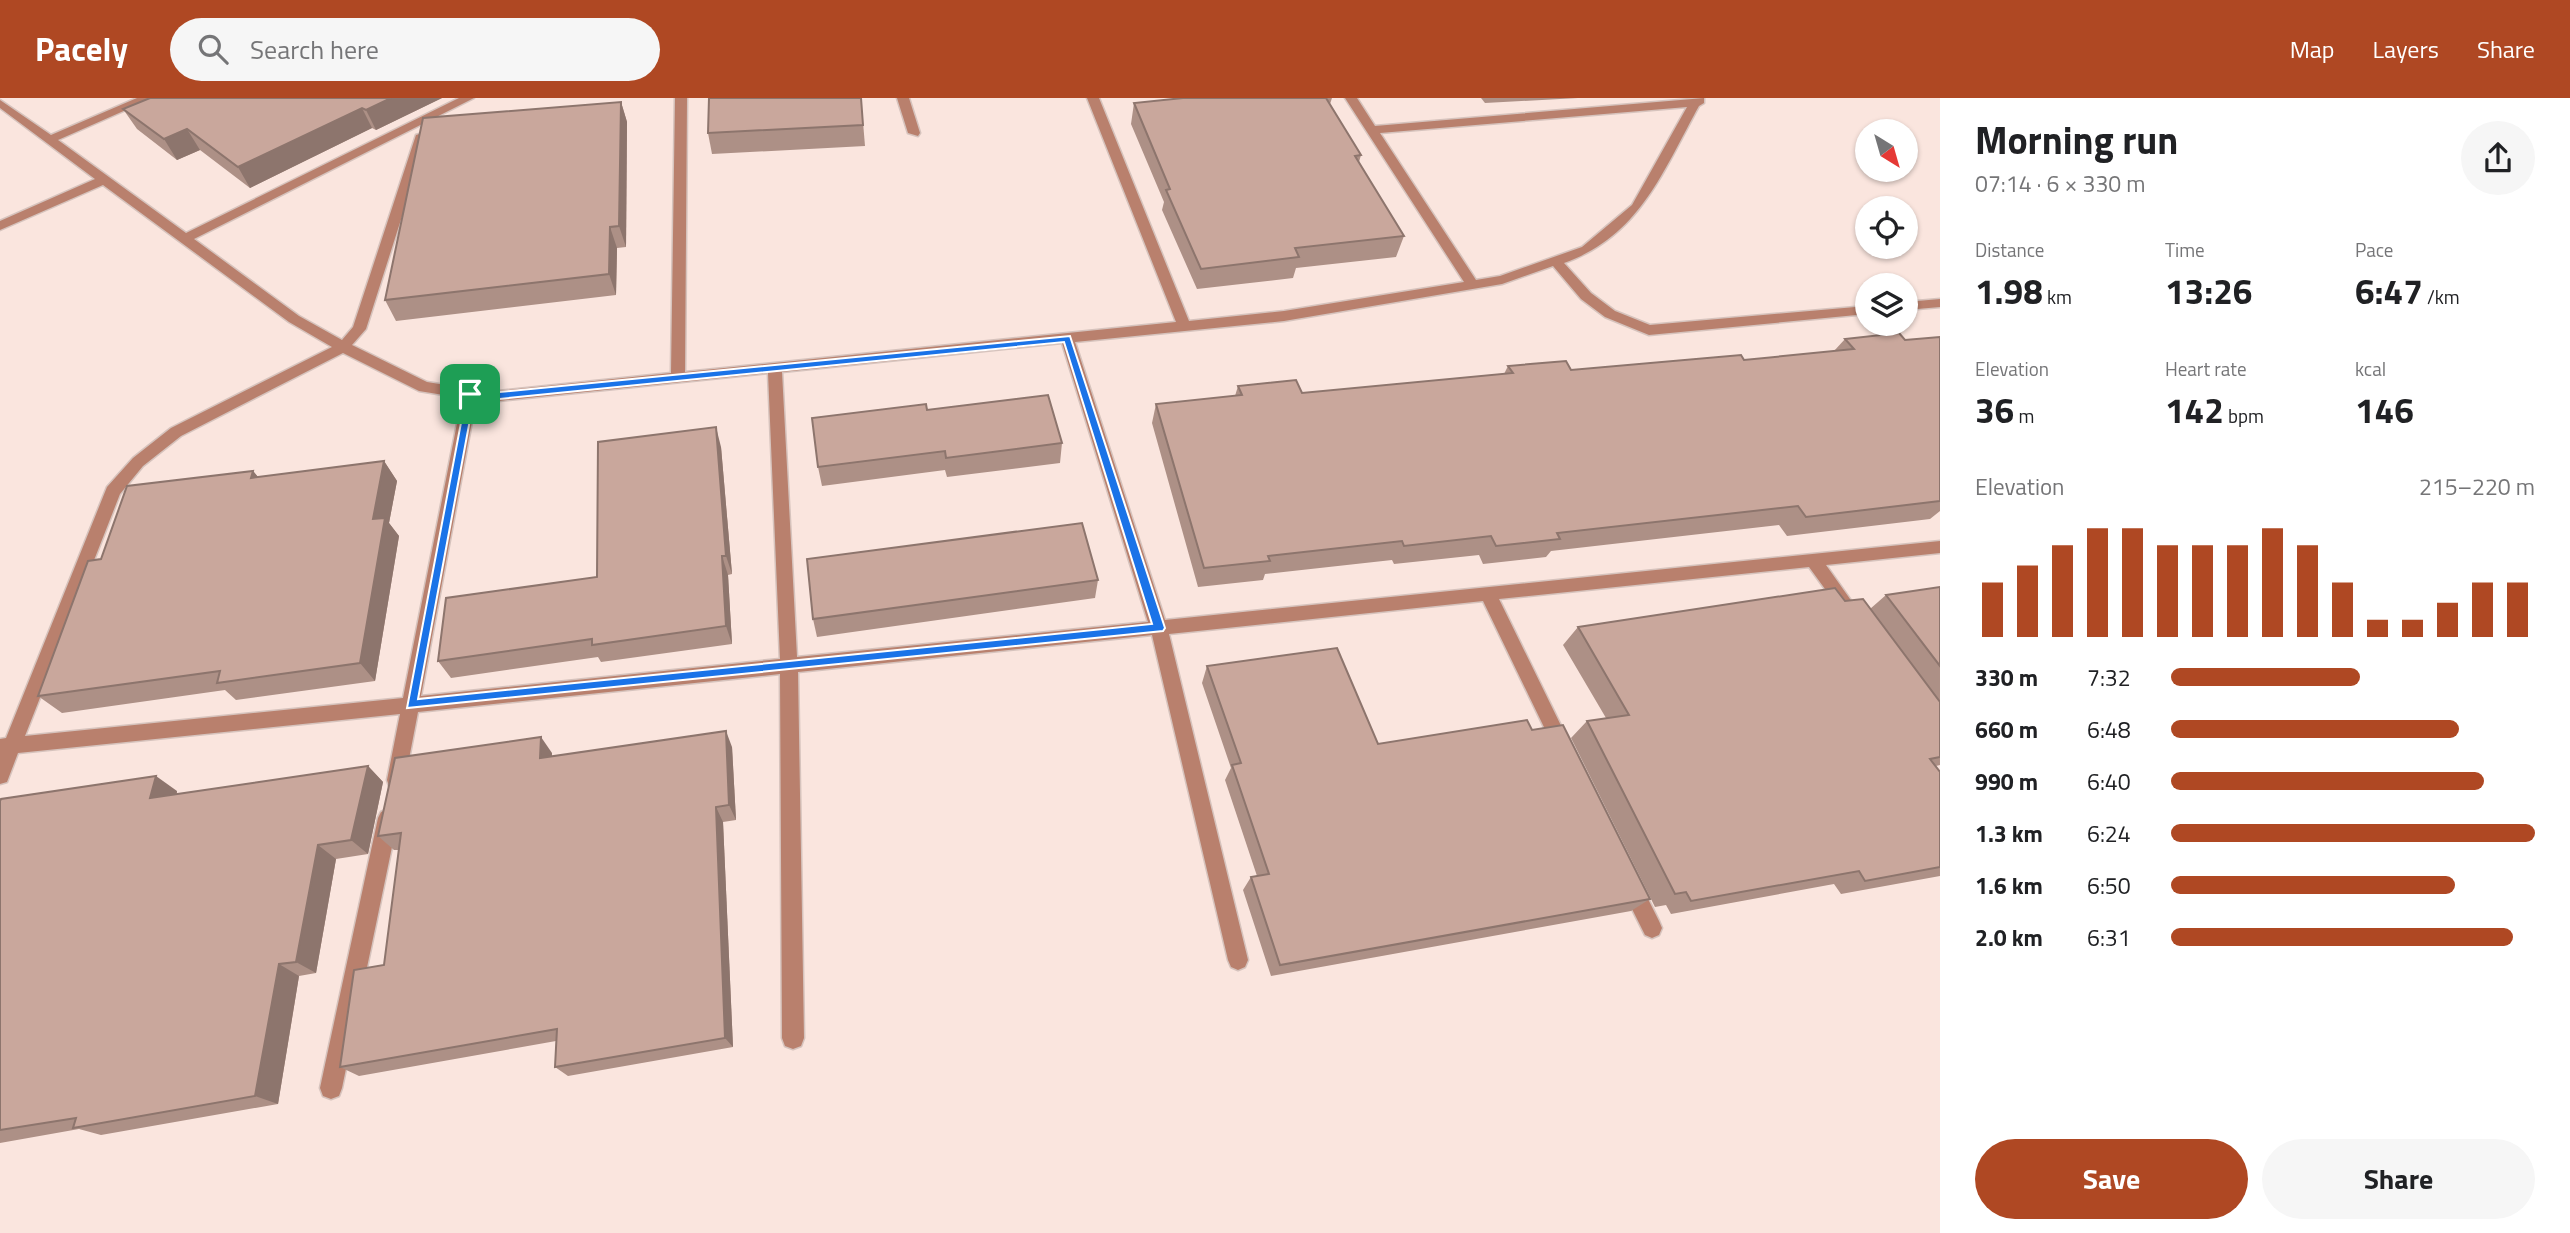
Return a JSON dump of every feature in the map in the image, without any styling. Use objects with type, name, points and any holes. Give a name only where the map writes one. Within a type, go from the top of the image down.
[{"type":"street","points":[[51,139],[147,98]]},
{"type":"street","points":[[185,239],[468,98]]},
{"type":"street","points":[[678,377],[681,98]]},
{"type":"street","points":[[903,98],[914,133]]},
{"type":"street","points":[[1093,98],[1184,326]]},
{"type":"street","points":[[1352,98],[1473,285]]},
{"type":"street","points":[[0,103],[294,319],[424,387],[489,397],[1284,316],[1502,280],[1587,250],[1637,207],[1698,100]]},
{"type":"street","points":[[1372,130],[1698,100]]},
{"type":"street","points":[[0,776],[6,746],[113,491],[138,462],[176,432],[343,347],[359,329],[428,119]]},
{"type":"street","points":[[0,226],[103,180]]},
{"type":"street","points":[[1556,261],[1586,296],[1610,314],[1648,330],[1855,311]]},
{"type":"street","points":[[1918,305],[1940,303]]},
{"type":"street","points":[[1067,338],[1159,628],[1238,960]]},
{"type":"street","points":[[775,368],[789,666],[793,1038]]},
{"type":"street","points":[[331,1088],[412,705],[470,394]]},
{"type":"street","points":[[6,746],[1940,547]]},
{"type":"street","points":[[1813,560],[1861,625]]},
{"type":"street","points":[[1488,593],[1573,767]]},
{"type":"street","points":[[1622,866],[1652,928]]},
{"type":"building","points":[[150,98],[391,98],[366,110],[362,108],[238,167],[187,129],[164,139],[123,109]]},
{"type":"building","points":[[709,98],[861,98],[863,125],[708,133]]},
{"type":"building","points":[[1183,98],[1326,98],[1361,155],[1355,156],[1404,236],[1295,248],[1299,257],[1201,269],[1166,190],[1170,189],[1134,103]]},
{"type":"building","points":[[621,102],[619,226],[610,227],[609,274],[385,300],[423,118]]},
{"type":"building","points":[[1872,336],[1902,336],[1905,340],[1940,337],[1940,501],[1806,517],[1798,506],[1557,533],[1560,539],[1496,546],[1491,536],[1404,546],[1402,541],[1268,556],[1270,561],[1204,568],[1156,404],[1242,395],[1238,386],[1296,380],[1302,393],[1513,373],[1508,366],[1566,361],[1571,370],[1741,355],[1744,360],[1854,349],[1845,339]]},
{"type":"building","points":[[1048,395],[1062,443],[946,458],[945,451],[818,467],[812,418],[926,404],[927,410]]},
{"type":"building","points":[[716,427],[726,556],[722,556],[726,626],[592,645],[592,639],[438,661],[446,598],[597,577],[598,442]]},
{"type":"building","points":[[384,461],[373,519],[385,518],[360,663],[217,683],[220,671],[38,696],[88,561],[101,559],[127,486],[253,471],[251,478]]},
{"type":"building","points":[[1082,523],[1098,580],[813,619],[807,559]]},
{"type":"building","points":[[1940,587],[1940,666],[1886,595]]},
{"type":"building","points":[[1835,588],[1845,601],[1863,599],[1940,702],[1940,757],[1930,759],[1940,772],[1940,867],[1865,881],[1859,871],[1691,901],[1686,892],[1675,894],[1587,721],[1629,715],[1578,627]]},
{"type":"building","points":[[1337,648],[1378,744],[1527,720],[1532,730],[1563,725],[1650,899],[1280,965],[1251,877],[1269,874],[1232,765],[1241,763],[1207,666]]},
{"type":"building","points":[[726,731],[729,805],[716,807],[725,1038],[555,1067],[557,1029],[340,1067],[354,970],[384,965],[401,833],[378,836],[395,758],[541,737],[540,758]]},
{"type":"building","points":[[368,766],[351,840],[318,845],[296,962],[279,964],[255,1096],[73,1128],[76,1118],[0,1130],[1,799],[156,776],[150,798]]},
{"type":"route","points":[[1067,338],[1159,628],[412,705],[470,394],[489,397],[1067,338]]}]
